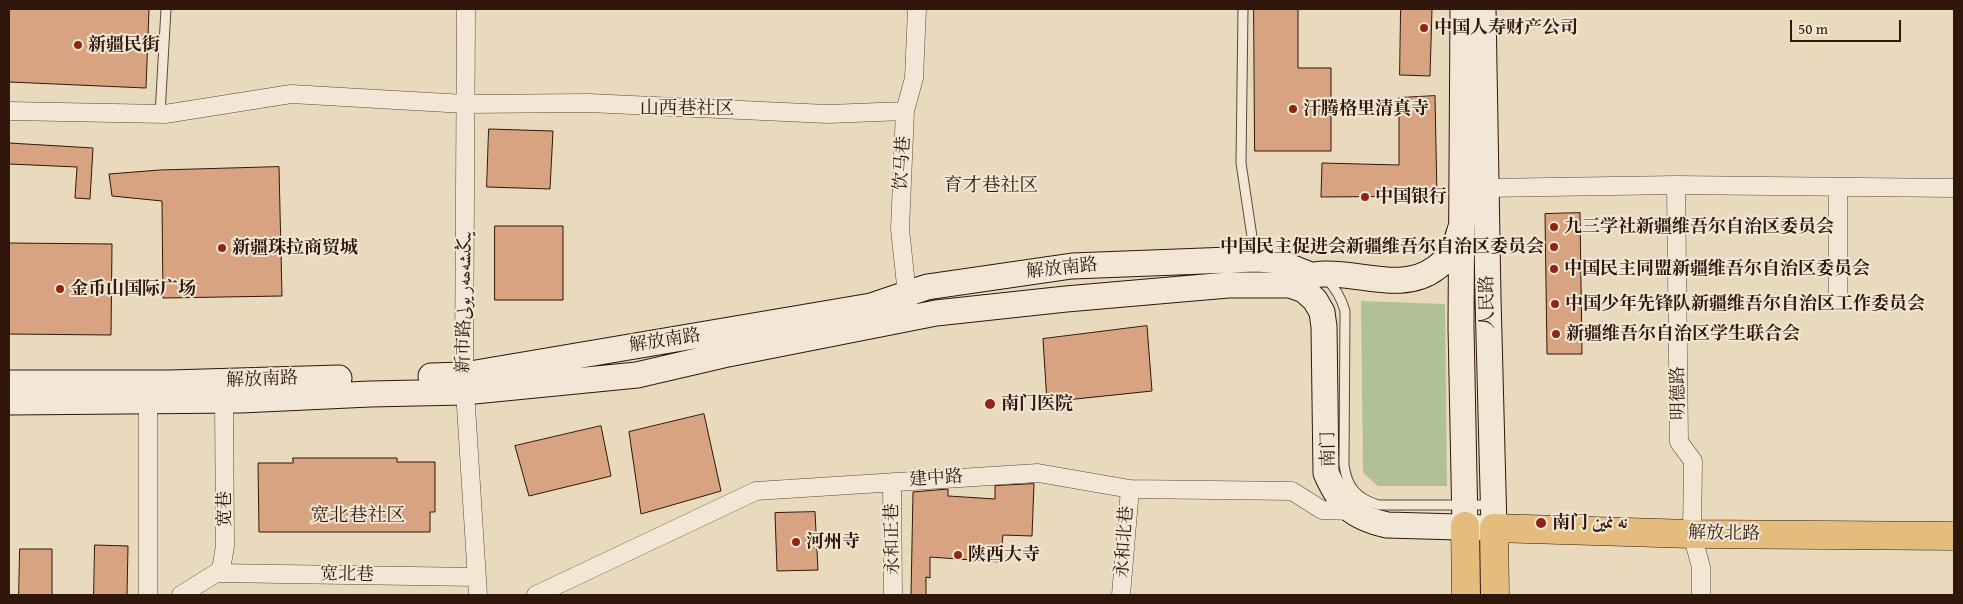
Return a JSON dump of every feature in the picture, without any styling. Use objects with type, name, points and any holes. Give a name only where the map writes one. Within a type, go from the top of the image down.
[{"type":"main road","name":"人民路","points":[[1463,9],[1461,327],[1466,595]]},
{"type":"main road","name":"人民路","points":[[1483,9],[1495,595]]},
{"type":"main road","name":"解放南路","points":[[1276,285],[1322,274],[1410,281],[1428,274],[1443,263],[1455,248],[1460,232],[1463,211]]},
{"type":"main road","name":"解放南路","points":[[9,383],[464,384],[871,306],[927,287],[1072,266],[1256,259],[1273,260],[1312,276]]},
{"type":"main road","points":[[1312,276],[1322,299],[1324,327]]},
{"type":"main road","name":"解放南路","points":[[9,402],[224,400],[370,394],[464,384],[637,375],[723,355],[936,313],[1066,299],[1228,285],[1290,285],[1304,290],[1315,300],[1322,312],[1324,327],[1326,473],[1336,495],[1352,511],[1373,522],[1387,525],[1464,516],[1494,516]]},
{"type":"main road","name":"解放北路","points":[[1494,516],[1692,534],[1954,536]]},
{"type":"street","name":"新市路يىڭىشەھەر يولى","points":[[466,9],[464,384],[478,595]]},
{"type":"street","name":"饮马巷","points":[[909,319],[900,229],[905,111],[914,78],[917,9]]},
{"type":"street","points":[[9,111],[160,114],[290,94],[465,104],[588,103],[828,114],[905,111]]},
{"type":"street","points":[[1486,188],[1676,185],[1954,188]]},
{"type":"street","name":"明德路","points":[[1676,185],[1679,442],[1693,461],[1692,534],[1701,567],[1701,595]]},
{"type":"street","points":[[1838,188],[1838,299]]},
{"type":"street","name":"宽巷","points":[[218,573],[222,570],[225,546],[224,400]]},
{"type":"street","points":[[148,401],[148,595]]},
{"type":"street","name":"建中路","points":[[536,595],[756,491],[1038,472],[1130,489],[1292,491],[1322,510],[1352,511]]},
{"type":"street","name":"永和正巷","points":[[892,482],[893,595]]},
{"type":"street","name":"永和北巷","points":[[1121,595],[1130,489]]},
{"type":"street","points":[[181,595],[218,573]]},
{"type":"street","name":"宽北巷","points":[[218,573],[476,577]]},
{"type":"lane","points":[[160,114],[166,9]]},
{"type":"lane","points":[[1243,9],[1241,163],[1256,259]]},
{"type":"lane","name":"南门","points":[[1312,276],[1324,278],[1334,286],[1341,298],[1345,311],[1344,465],[1350,487],[1363,499],[1379,505],[1464,516]]},
{"type":"green space","points":[[1361,301],[1445,304],[1447,486],[1378,486],[1363,473]]},
{"type":"building","name":"新疆民街","points":[[9,9],[149,9],[146,88],[9,82]]},
{"type":"building","name":"汗腾格里清真寺","points":[[1254,9],[1298,9],[1298,68],[1331,68],[1331,151],[1255,151]]},
{"type":"building","points":[[1401,9],[1432,9],[1430,76],[1400,75]]},
{"type":"building","points":[[1435,96],[1437,196],[1321,197],[1322,163],[1399,165],[1399,98]]},
{"type":"building","points":[[489,129],[553,131],[550,189],[487,187]]},
{"type":"building","points":[[9,143],[93,148],[90,199],[75,198],[77,167],[9,164]]},
{"type":"building","name":"新疆珠拉商贸城","points":[[279,167],[282,296],[163,298],[162,201],[112,196],[109,174],[160,170]]},
{"type":"building","points":[[1580,213],[1582,354],[1547,354],[1545,214]]},
{"type":"building","points":[[495,226],[563,226],[563,300],[495,300]]},
{"type":"building","name":"金币山国际广场","points":[[9,243],[112,244],[111,335],[9,334]]},
{"type":"building","points":[[1147,326],[1152,391],[1047,402],[1043,339]]},
{"type":"building","points":[[704,414],[721,491],[641,514],[629,432]]},
{"type":"building","points":[[601,426],[611,476],[529,496],[515,446]]},
{"type":"building","points":[[293,458],[397,458],[397,462],[435,462],[435,512],[430,512],[430,532],[259,532],[258,463],[293,463]]},
{"type":"building","name":"陕西大寺","points":[[1034,484],[1032,536],[1003,535],[1000,562],[930,557],[930,578],[926,577],[926,595],[911,595],[913,492],[948,489],[948,496],[995,499],[995,486]]},
{"type":"building","name":"河州寺","points":[[815,512],[818,570],[777,571],[775,513]]},
{"type":"building","points":[[95,545],[128,546],[127,595],[94,595]]},
{"type":"building","points":[[20,549],[52,549],[52,595],[19,595]]},
{"type":"place","name":"中国人寿财产公司","points":[[1424,28]]},
{"type":"place","name":"新疆民街","points":[[78,45]]},
{"type":"place","name":"汗腾格里清真寺","points":[[1293,109]]},
{"type":"place","name":"中国银行","points":[[1365,197]]},
{"type":"place","name":"九三学社新疆维吾尔自治区委员会","points":[[1554,227]]},
{"type":"place","name":"中国民主促进会新疆维吾尔自治区委员会","points":[[1554,247]]},
{"type":"place","name":"新疆珠拉商贸城","points":[[222,248]]},
{"type":"place","name":"中国民主同盟新疆维吾尔自治区委员会","points":[[1554,269]]},
{"type":"place","name":"金币山国际广场","points":[[60,289]]},
{"type":"place","name":"中国少年先锋队新疆维吾尔自治区工作委员会","points":[[1555,304]]},
{"type":"place","name":"新疆维吾尔自治区学生联合会","points":[[1556,334]]},
{"type":"place","name":"南门医院","points":[[990,404]]},
{"type":"place","name":"南门 نە نمين","points":[[1541,523]]},
{"type":"place","name":"河州寺","points":[[796,542]]},
{"type":"place","name":"陕西大寺","points":[[958,555]]},
{"type":"district","name":"山西巷社区","points":[[687,109]]},
{"type":"district","name":"育才巷社区","points":[[991,186]]},
{"type":"district","name":"宽北巷社区","points":[[358,516]]}]
